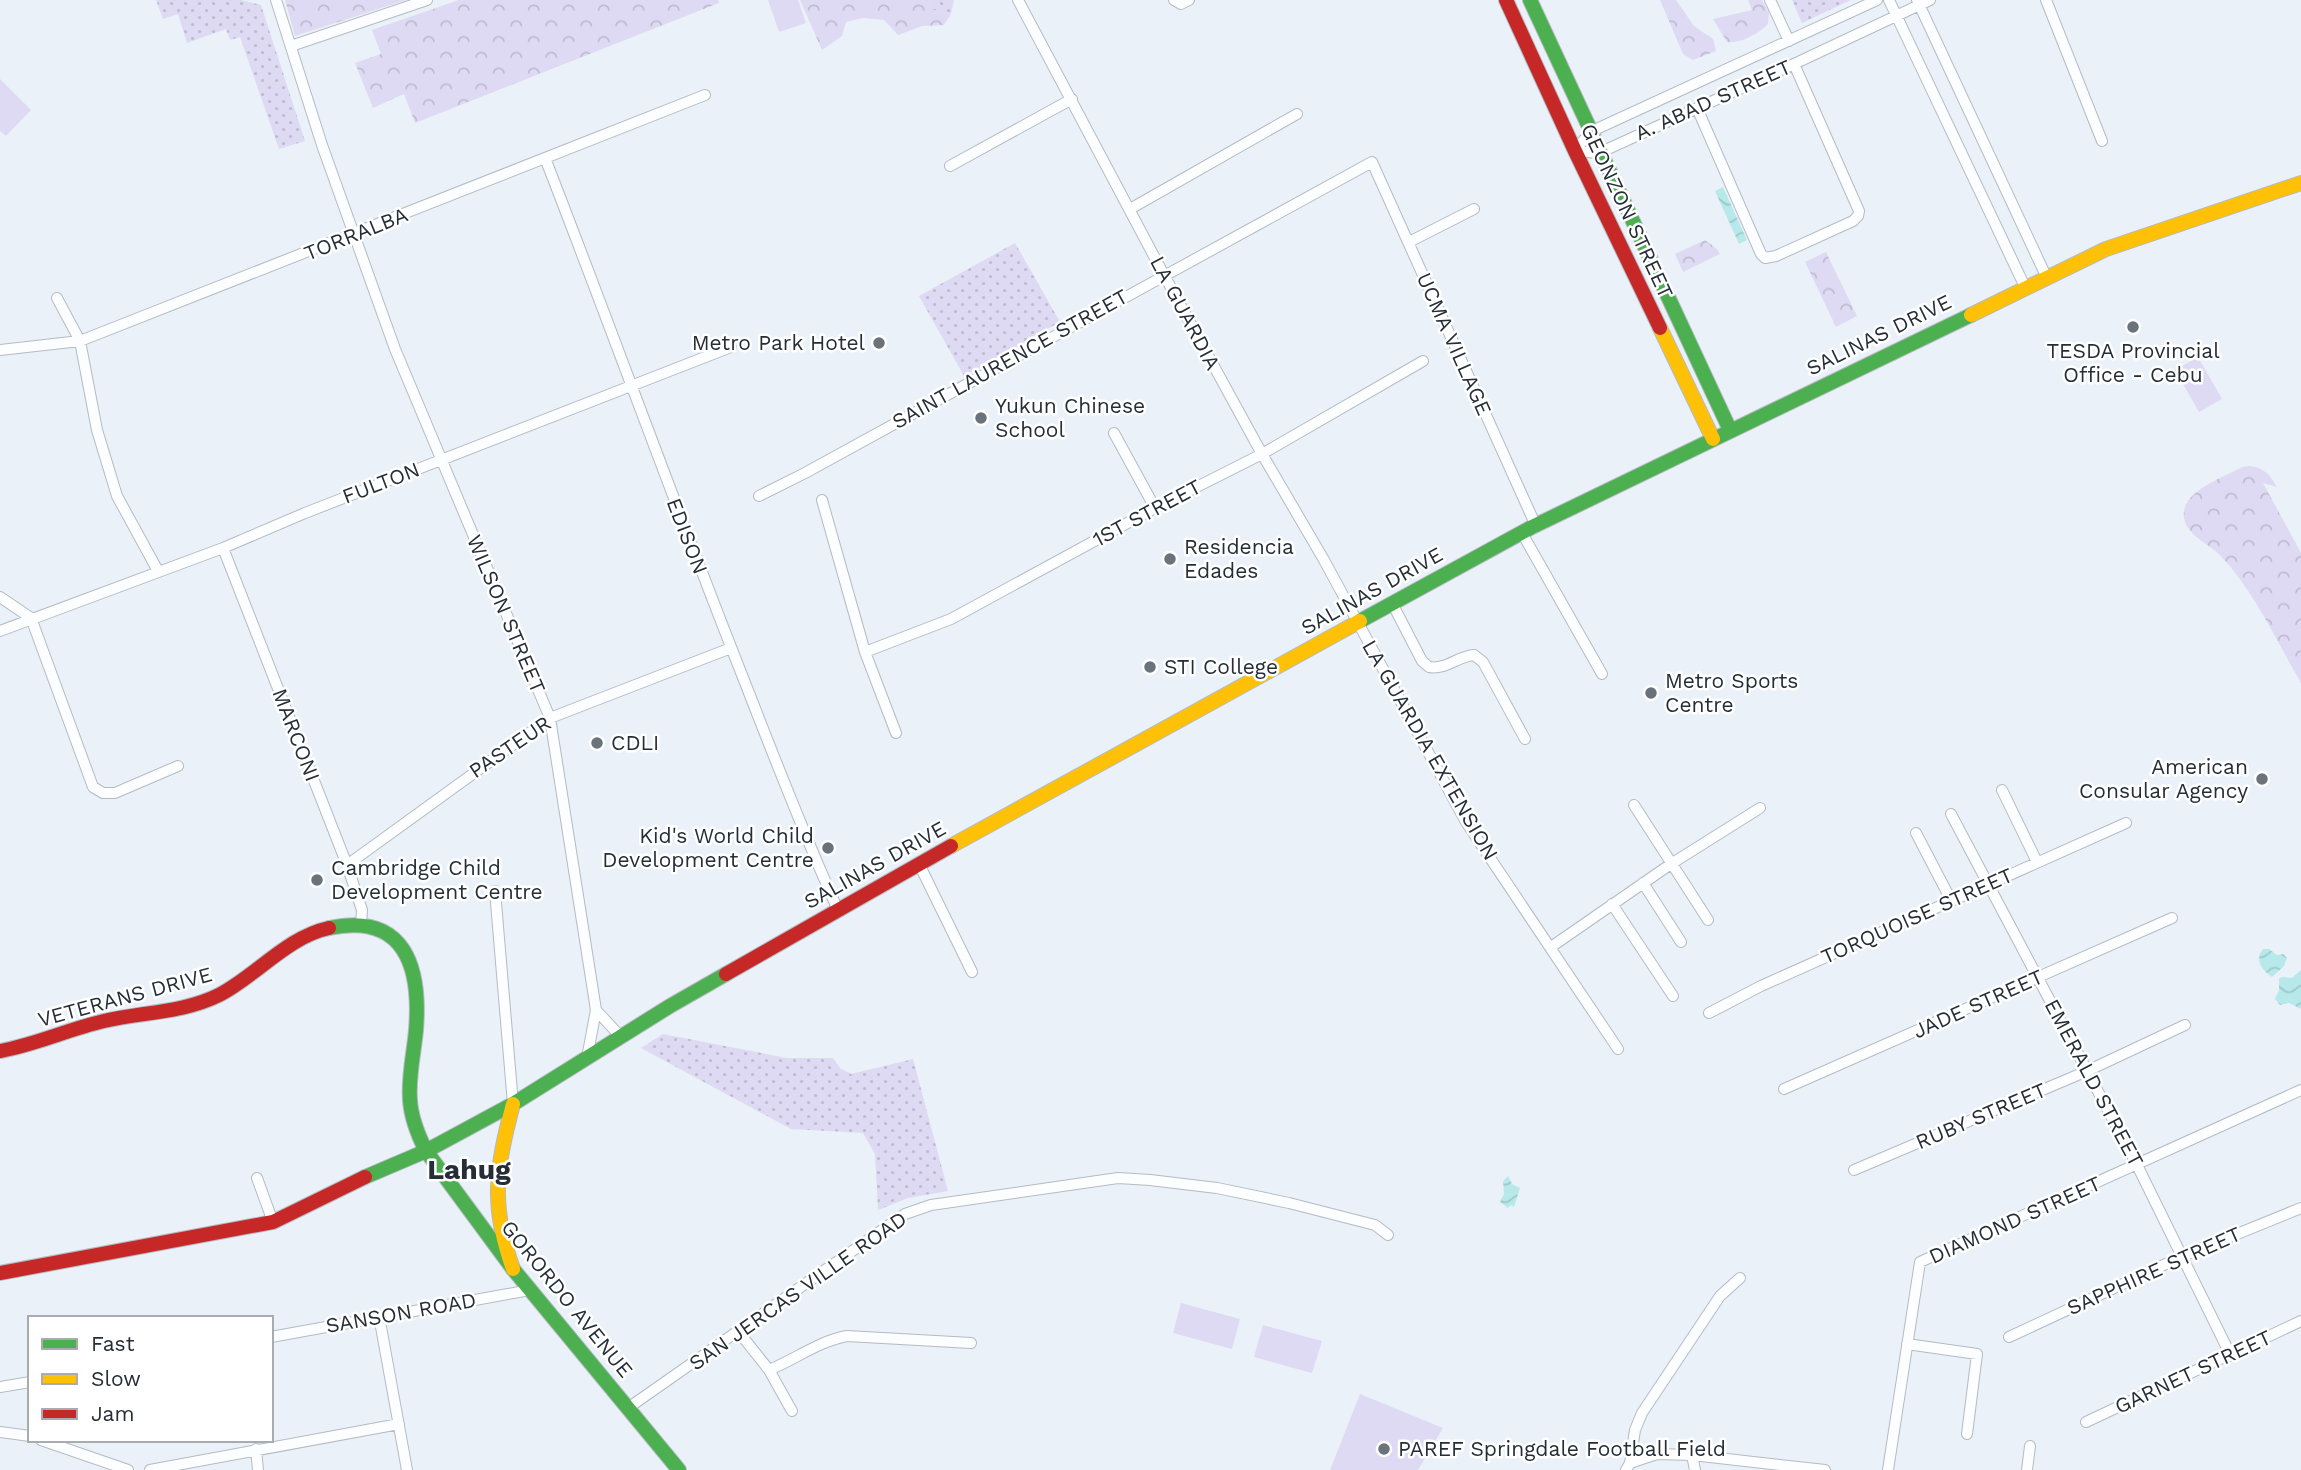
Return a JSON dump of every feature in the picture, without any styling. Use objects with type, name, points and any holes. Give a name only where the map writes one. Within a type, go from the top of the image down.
[{"type":"main road","name":"GEONZON STREET","points":[[1506,0],[1713,439]]},
{"type":"main road","name":"GEONZON STREET","points":[[1530,0],[1730,430]]},
{"type":"main road","name":"SALINAS DRIVE","points":[[0,1273],[273,1222],[311,1206],[399,1161],[426,1152],[513,1104],[670,1006],[919,864],[1522,533],[2106,249],[2301,183]]},
{"type":"main road","name":"VETERANS DRIVE","points":[[0,1051],[103,1021],[197,1004],[226,993],[292,944],[341,924],[361,924],[389,933],[400,942],[411,964],[416,988],[410,1100],[415,1125],[426,1152]]},
{"type":"main road","points":[[513,1104],[499,1157],[495,1198],[499,1233],[513,1269]]},
{"type":"main road","name":"GORORDO AVENUE","points":[[426,1152],[513,1269],[679,1470]]},
{"type":"street","name":"WILSON STREET","points":[[276,0],[321,142],[395,349],[550,718],[596,1010],[587,1058]]},
{"type":"street","points":[[290,46],[427,0]]},
{"type":"street","name":"LA GUARDIA","points":[[1018,0],[1164,275],[1358,622]]},
{"type":"street","points":[[1174,0],[1181,4],[1189,0]]},
{"type":"street","points":[[1770,0],[1789,41]]},
{"type":"street","name":"A. ABAD STREET","points":[[1575,151],[1590,132],[1877,0]]},
{"type":"street","points":[[1889,0],[2025,287]]},
{"type":"street","points":[[2046,0],[2102,141]]},
{"type":"street","points":[[1922,2],[2046,276]]},
{"type":"street","name":"A. ABAD STREET","points":[[1575,151],[1599,152],[1794,64],[1922,2]]},
{"type":"street","points":[[1696,108],[1761,254],[1765,258],[1776,256],[1853,221],[1859,211],[1794,64]]},
{"type":"street","name":"TORRALBA","points":[[0,350],[80,341],[705,95]]},
{"type":"street","points":[[950,166],[1072,99]]},
{"type":"street","points":[[1130,209],[1297,114]]},
{"type":"street","name":"EDISON","points":[[545,158],[731,648],[800,824],[838,910]]},
{"type":"street","name":"UCMA VILLAGE","points":[[1372,162],[1536,526]]},
{"type":"street","name":"SAINT LAURENCE STREET","points":[[759,496],[1372,162]]},
{"type":"street","points":[[1409,242],[1474,209]]},
{"type":"street","points":[[57,298],[80,341],[97,430],[117,496],[158,571]]},
{"type":"street","name":"FULTON","points":[[0,631],[223,548],[305,513],[731,346]]},
{"type":"street","name":"1ST STREET","points":[[865,652],[951,620],[1155,508],[1262,454],[1423,361]]},
{"type":"street","points":[[1114,433],[1155,508]]},
{"type":"street","points":[[822,500],[865,652],[896,733]]},
{"type":"street","points":[[1522,533],[1602,674]]},
{"type":"street","name":"MARCONI","points":[[223,548],[347,865],[362,910],[361,924]]},
{"type":"street","points":[[0,597],[31,618],[93,787],[103,793],[115,793],[178,766]]},
{"type":"street","points":[[1392,603],[1422,661],[1429,667],[1442,667],[1474,655],[1483,662],[1525,739]]},
{"type":"street","name":"LA GUARDIA EXTENSION","points":[[1358,622],[1466,822],[1618,1049]]},
{"type":"street","name":"PASTEUR","points":[[347,865],[550,718],[731,648]]},
{"type":"street","points":[[2002,790],[2037,862]]},
{"type":"street","points":[[1634,805],[1707,920]]},
{"type":"street","points":[[1551,947],[1671,864],[1760,807]]},
{"type":"street","name":"EMERALD STREET","points":[[1951,814],[2137,1165],[2231,1356]]},
{"type":"street","name":"TORQUOISE STREET","points":[[1709,1013],[1761,986],[2126,822]]},
{"type":"street","points":[[1916,833],[1951,900]]},
{"type":"street","points":[[919,864],[972,972]]},
{"type":"street","points":[[1643,883],[1681,943]]},
{"type":"street","points":[[495,891],[513,1104]]},
{"type":"street","points":[[1612,904],[1673,996]]},
{"type":"street","name":"JADE STREET","points":[[1784,1089],[2172,918]]},
{"type":"street","points":[[596,1010],[621,1037]]},
{"type":"street","name":"RUBY STREET","points":[[1854,1170],[2087,1071],[2185,1026]]},
{"type":"street","name":"DIAMOND STREET","points":[[1908,1345],[1920,1262],[2301,1090]]},
{"type":"street","points":[[257,1178],[273,1222]]},
{"type":"street","name":"SAN JERCAS VILLE ROAD","points":[[628,1408],[905,1214],[930,1205],[1124,1178],[1217,1188],[1277,1200],[1375,1225],[1388,1235]]},
{"type":"street","name":"SAPPHIRE STREET","points":[[2009,1337],[2183,1256],[2301,1208]]},
{"type":"street","points":[[1628,1466],[1635,1430],[1642,1413],[1720,1296],[1740,1278]]},
{"type":"street","name":"SANSON ROAD","points":[[273,1337],[530,1290]]},
{"type":"street","points":[[379,1317],[407,1470]]},
{"type":"street","name":"GARNET STREET","points":[[2086,1422],[2301,1321]]},
{"type":"street","points":[[738,1331],[769,1370],[792,1411]]},
{"type":"street","points":[[769,1370],[792,1361],[828,1340],[847,1336],[971,1343]]},
{"type":"street","points":[[1888,1470],[1908,1345],[1977,1354],[1967,1434]]},
{"type":"street","points":[[0,1387],[28,1382]]},
{"type":"street","points":[[150,1470],[399,1424]]},
{"type":"street","points":[[0,1432],[28,1436]]},
{"type":"street","points":[[47,1442],[128,1470]]},
{"type":"street","points":[[2027,1470],[2030,1446]]},
{"type":"street","points":[[256,1449],[258,1470]]},
{"type":"street","points":[[1628,1466],[1657,1454],[1692,1455],[1796,1469],[1825,1470]]},
{"type":"street","points":[[1692,1455],[1695,1470]]},
{"type":"green space","points":[[156,0],[241,0],[261,5],[305,141],[279,149],[240,37],[230,40],[226,29],[187,43],[178,14],[163,19]]},
{"type":"green space","points":[[285,0],[406,0],[295,36]]},
{"type":"green space","points":[[459,0],[718,0],[719,3],[415,123],[404,94],[373,108],[355,63],[381,54],[372,30]]},
{"type":"green space","points":[[768,0],[798,0],[806,23],[779,32]]},
{"type":"green space","points":[[800,0],[930,0],[929,9],[951,14],[944,25],[922,26],[898,35],[884,20],[863,18],[846,22],[842,36],[822,50]]},
{"type":"green space","points":[[930,0],[954,0],[951,14],[929,9]]},
{"type":"green space","points":[[1660,0],[1676,0],[1694,26],[1713,39],[1716,51],[1693,60],[1683,54]]},
{"type":"green space","points":[[1748,0],[1762,0],[1769,13],[1768,24],[1749,37],[1727,42],[1713,19],[1752,10]]},
{"type":"green space","points":[[1792,0],[1851,0],[1802,23]]},
{"type":"green space","points":[[0,79],[31,110],[6,136],[0,131]]},
{"type":"green space","points":[[1705,240],[1720,254],[1683,272],[1675,254]]},
{"type":"green space","points":[[1015,243],[1060,322],[964,376],[919,296]]},
{"type":"green space","points":[[1826,252],[1857,316],[1836,327],[1805,262]]},
{"type":"green space","points":[[2198,357],[2222,399],[2199,412],[2175,370]]},
{"type":"green space","points":[[2249,466],[2266,472],[2277,487],[2263,483],[2301,553],[2301,683],[2243,584],[2220,555],[2191,531],[2184,519],[2187,503],[2199,490],[2242,467]]},
{"type":"green space","points":[[663,1034],[787,1058],[833,1058],[840,1068],[851,1074],[913,1059],[948,1191],[908,1198],[878,1210],[875,1154],[863,1133],[791,1129],[641,1048]]},
{"type":"green space","points":[[1181,1303],[1240,1319],[1232,1349],[1173,1333]]},
{"type":"green space","points":[[1263,1325],[1322,1341],[1312,1373],[1254,1357]]},
{"type":"green space","name":"PAREF Springdale Football Field","points":[[1360,1394],[1443,1428],[1418,1470],[1330,1470]]},
{"type":"water","points":[[1723,187],[1747,240],[1739,244],[1715,191]]},
{"type":"water","points":[[2263,949],[2269,949],[2277,955],[2283,954],[2287,958],[2284,966],[2272,977],[2260,965],[2259,957]]},
{"type":"water","points":[[2301,970],[2301,1009],[2289,1003],[2280,1005],[2275,999],[2279,990],[2279,979],[2292,978]]},
{"type":"water","points":[[1508,1176],[1512,1184],[1520,1188],[1514,1207],[1511,1205],[1508,1208],[1500,1202],[1504,1194],[1503,1181]]},
{"type":"traffic: fast","points":[[1530,0],[1730,430]]},
{"type":"traffic: fast","points":[[1360,621],[1532,527],[1971,315]]},
{"type":"traffic: fast","points":[[329,928],[355,925],[375,928],[391,937],[403,949],[411,966],[417,1007],[410,1100],[415,1126],[426,1151],[513,1104],[726,974]]},
{"type":"traffic: fast","points":[[365,1177],[426,1151],[513,1269],[679,1470]]},
{"type":"traffic: slow","points":[[1971,315],[2106,249],[2301,183]]},
{"type":"traffic: slow","points":[[1660,328],[1713,439]]},
{"type":"traffic: slow","points":[[951,846],[1360,621]]},
{"type":"traffic: slow","points":[[513,1104],[499,1168],[498,1187],[501,1225],[513,1269]]},
{"type":"traffic: jam","points":[[1506,0],[1660,328]]},
{"type":"traffic: jam","points":[[726,974],[951,846]]},
{"type":"traffic: jam","points":[[0,1051],[104,1021],[177,1009],[205,1001],[233,987],[285,948],[329,928]]},
{"type":"traffic: jam","points":[[0,1273],[273,1222],[365,1177]]},
{"type":"place","name":"TESDA Provincial Office - Cebu","points":[[2133,327]]},
{"type":"place","name":"Metro Park Hotel","points":[[879,343]]},
{"type":"place","name":"Yukun Chinese School","points":[[981,418]]},
{"type":"place","name":"Residencia Edades","points":[[1170,559]]},
{"type":"place","name":"STI College","points":[[1150,667]]},
{"type":"place","name":"Metro Sports Centre","points":[[1651,693]]},
{"type":"place","name":"CDLI","points":[[597,743]]},
{"type":"place","name":"American Consular Agency","points":[[2262,779]]},
{"type":"place","name":"Kid's World Child Development Centre","points":[[828,848]]},
{"type":"place","name":"Cambridge Child Development Centre","points":[[317,880]]},
{"type":"place","name":"PAREF Springdale Football Field","points":[[1384,1449]]},
{"type":"district","name":"Lahug","points":[[469,1169]]}]
